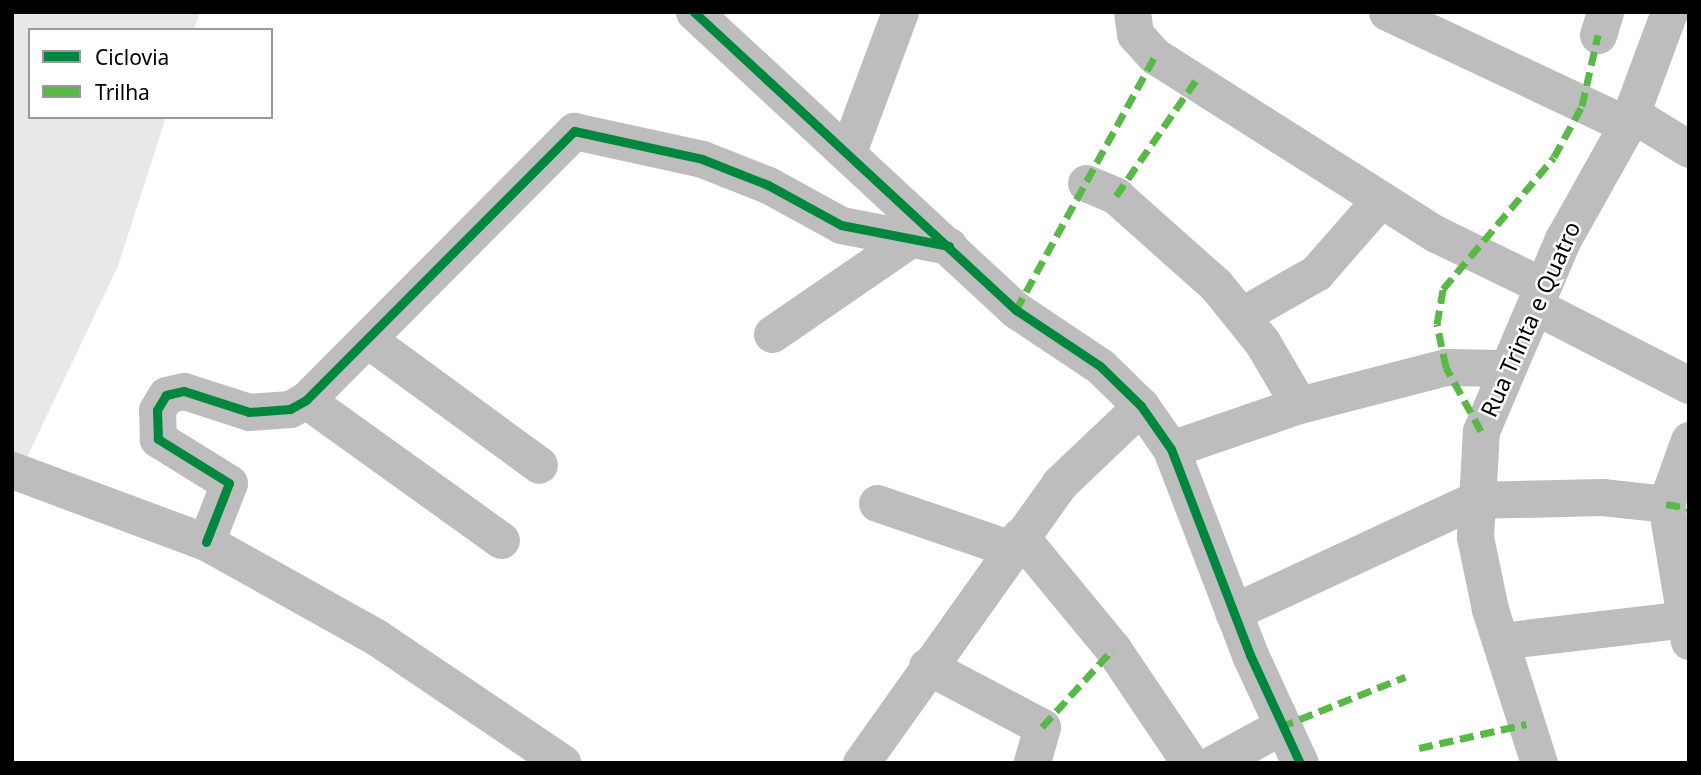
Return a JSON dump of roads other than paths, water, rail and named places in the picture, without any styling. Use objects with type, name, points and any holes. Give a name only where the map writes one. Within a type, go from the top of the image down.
[{"type":"street","points":[[694,12],[849,149],[1016,310],[1100,366],[1141,406],[1171,449],[1280,727],[1300,763]]},
{"type":"street","points":[[849,149],[900,12]]},
{"type":"street","points":[[1132,12],[1135,34],[1155,56],[1380,200],[1689,385]]},
{"type":"street","points":[[1387,12],[1630,119],[1689,149]]},
{"type":"street","name":"Rua Trinta e Quatro","points":[[1539,763],[1500,641],[1475,537],[1474,500],[1481,431],[1504,368],[1538,296],[1630,119],[1669,12]]},
{"type":"street","points":[[206,542],[229,483],[163,446],[156,434],[162,401],[184,391],[231,408],[275,412],[306,400],[574,131],[702,159],[768,185],[841,225],[949,246]]},
{"type":"street","points":[[1086,183],[1116,196],[1242,315],[1299,405]]},
{"type":"street","points":[[1242,315],[1316,272],[1380,200]]},
{"type":"street","points":[[772,334],[910,239]]},
{"type":"street","points":[[367,339],[539,465]]},
{"type":"street","points":[[1171,449],[1299,405],[1446,367],[1504,368]]},
{"type":"street","points":[[306,400],[500,540]]},
{"type":"street","points":[[861,763],[1015,542],[1080,459],[1141,406]]},
{"type":"street","points":[[1689,440],[1666,504],[1688,619],[1689,641]]},
{"type":"street","points":[[12,470],[206,542],[376,637],[563,763]]},
{"type":"street","points":[[1233,612],[1474,500],[1602,497],[1666,504]]},
{"type":"street","points":[[877,503],[1015,542],[1113,649],[1189,763]]},
{"type":"street","points":[[1500,641],[1688,619]]},
{"type":"street","points":[[927,666],[1042,727],[1032,763]]},
{"type":"street","points":[[1214,763],[1280,727]]}]
